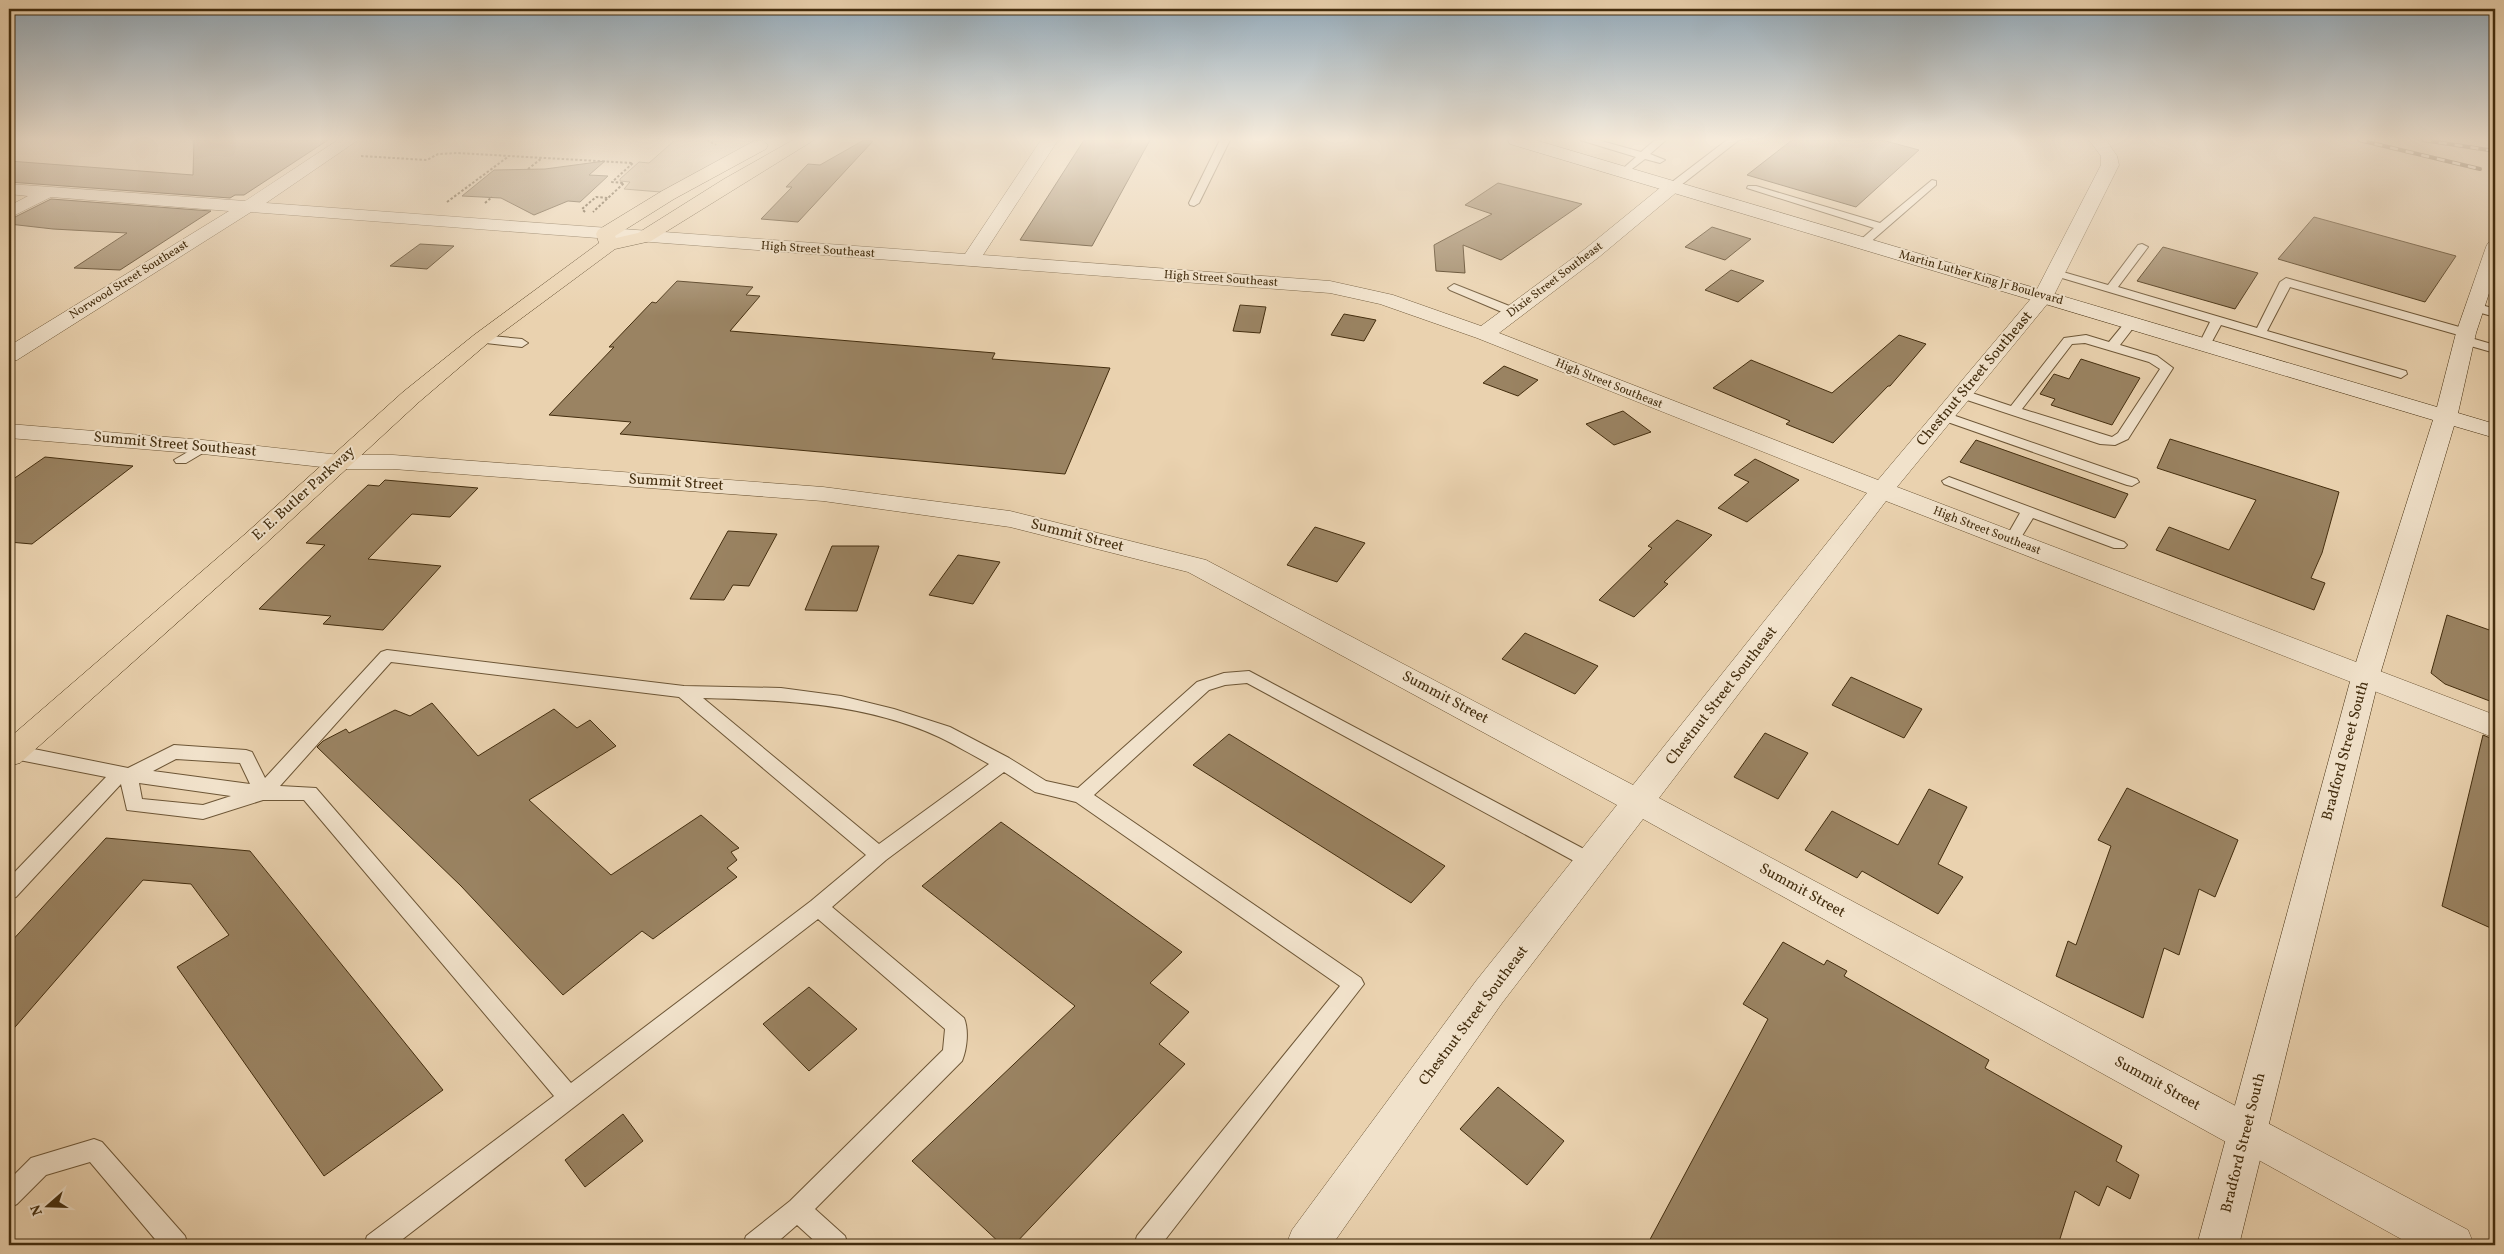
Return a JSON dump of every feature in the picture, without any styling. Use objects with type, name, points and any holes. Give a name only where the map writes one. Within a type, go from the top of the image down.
[{"type":"highway","name":"E. E. Butler Parkway","points":[[10,753],[423,387],[607,240],[663,199]]},
{"type":"highway","name":"E. E. Butler Parkway","points":[[607,240],[644,237],[705,199]]},
{"type":"street","points":[[9,213],[36,199]]},
{"type":"street","points":[[142,199],[423,220],[607,240]]},
{"type":"street","name":"Norwood Street Southeast","points":[[9,355],[263,199]]},
{"type":"street","points":[[970,260],[1011,199]]},
{"type":"street","name":"Dixie Street Southeast","points":[[1484,334],[1592,252],[1658,199]]},
{"type":"street","name":"Martin Luther King Jr Boulevard","points":[[1711,199],[1863,244],[2049,285],[2131,323],[2495,431]]},
{"type":"street","name":"Chestnut Street Southeast","points":[[1307,1245],[1490,992],[1882,490],[1963,394],[2049,285],[2093,199]]},
{"type":"street","name":"High Street Southeast","points":[[644,237],[1330,288],[1386,299],[1484,334],[2012,541],[2495,727]]},
{"type":"street","name":"Bradford Street South","points":[[2218,1245],[2365,678],[2446,416],[2465,337],[2493,255]]},
{"type":"street","name":"Summit Street Southeast","points":[[9,431],[203,447],[340,462]]},
{"type":"street","name":"Summit Street","points":[[340,462],[412,464],[823,494],[1010,520],[1197,566],[1639,802],[2453,1245]]},
{"type":"lane","points":[[1194,203],[1196,199]]},
{"type":"lane","points":[[1787,199],[1882,227]]},
{"type":"lane","points":[[1863,244],[1914,199]]},
{"type":"lane","points":[[2111,289],[2142,247]]},
{"type":"lane","points":[[2260,333],[2286,282],[2465,337],[2495,349]]},
{"type":"lane","points":[[2049,285],[2111,289],[2401,374]]},
{"type":"lane","points":[[1454,288],[1513,312]]},
{"type":"lane","points":[[2475,307],[2495,313]]},
{"type":"lane","points":[[2205,344],[2217,320]]},
{"type":"lane","points":[[2112,346],[2131,323]]},
{"type":"lane","points":[[1963,394],[2105,441],[2115,441],[2123,436],[2166,368],[2163,364],[2112,346],[2075,338],[2068,341],[2014,410]]},
{"type":"lane","points":[[481,339],[522,343]]},
{"type":"lane","points":[[1944,416],[2132,482]]},
{"type":"lane","points":[[181,460],[203,447]]},
{"type":"lane","points":[[1949,481],[2118,545]]},
{"type":"lane","points":[[2012,541],[2029,511]]},
{"type":"lane","points":[[125,775],[134,805],[203,812],[264,793],[387,656],[684,692],[781,694],[841,702],[894,715],[944,732],[1004,763],[1041,787],[1081,796],[1354,984],[1146,1245]]},
{"type":"lane","points":[[1081,796],[1203,686],[1224,679],[1250,677],[1592,862]]},
{"type":"lane","points":[[684,692],[879,855]]},
{"type":"lane","points":[[9,891],[125,775],[174,752],[246,758],[264,793]]},
{"type":"lane","points":[[10,753],[68,762],[125,775],[264,793],[309,792],[569,1097]]},
{"type":"lane","points":[[376,1245],[818,907],[879,855],[1004,763]]},
{"type":"lane","points":[[755,1245],[798,1209],[954,1054],[956,1025],[818,907]]},
{"type":"lane","points":[[9,1196],[39,1166],[94,1150],[176,1245]]},
{"type":"lane","points":[[798,1209],[836,1245]]},
{"type":"path","points":[[423,220],[452,199]]},
{"type":"path","points":[[594,199],[582,209],[588,216],[607,199]]},
{"type":"building","points":[[51,199],[211,211],[120,270],[74,268],[127,233],[53,229],[9,224],[9,220]]},
{"type":"building","points":[[502,199],[584,199],[580,202],[568,201],[534,215]]},
{"type":"building","points":[[781,199],[820,199],[798,222],[761,219]]},
{"type":"building","points":[[1047,199],[1118,199],[1092,246],[1020,240]]},
{"type":"building","points":[[1475,199],[1560,199],[1582,204],[1501,260],[1463,245],[1465,273],[1436,271],[1434,245],[1492,214],[1465,205]]},
{"type":"building","points":[[1827,199],[1865,199],[1856,207]]},
{"type":"building","points":[[2314,217],[2456,256],[2425,302],[2278,259]]},
{"type":"building","points":[[1712,227],[1751,239],[1725,260],[1685,247]]},
{"type":"building","points":[[420,244],[454,246],[427,269],[390,266]]},
{"type":"building","points":[[2163,247],[2258,273],[2235,309],[2137,281]]},
{"type":"building","points":[[1731,270],[1764,281],[1738,302],[1705,290]]},
{"type":"building","points":[[677,281],[753,287],[746,295],[760,296],[730,331],[995,353],[992,359],[1110,368],[1065,474],[620,434],[631,422],[549,415],[614,347],[609,347],[652,302],[656,303]]},
{"type":"building","points":[[1240,305],[1266,307],[1260,333],[1233,331]]},
{"type":"building","points":[[1344,314],[1376,320],[1364,341],[1331,335]]},
{"type":"building","points":[[1899,335],[1926,344],[1890,386],[1833,443],[1786,424],[1790,421],[1713,388],[1751,360],[1832,393]]},
{"type":"building","points":[[2081,359],[2140,378],[2112,425],[2051,405],[2055,399],[2040,394],[2054,374],[2069,379]]},
{"type":"building","points":[[1504,366],[1538,380],[1518,396],[1483,383]]},
{"type":"building","points":[[1623,411],[1651,432],[1614,445],[1586,424]]},
{"type":"building","points":[[2170,439],[2339,492],[2322,553],[2311,578],[2325,583],[2314,610],[2156,550],[2169,527],[2229,550],[2256,500],[2157,468]]},
{"type":"building","points":[[1976,440],[2128,494],[2115,518],[1960,462]]},
{"type":"building","points":[[45,457],[133,466],[32,544],[9,542],[9,482]]},
{"type":"building","points":[[1755,459],[1799,480],[1747,522],[1718,508],[1749,482],[1734,475]]},
{"type":"building","points":[[385,480],[478,488],[450,517],[412,514],[368,559],[441,566],[383,630],[323,624],[331,616],[259,609],[325,545],[306,543],[368,485],[379,486]]},
{"type":"building","points":[[1677,520],[1712,535],[1664,582],[1668,584],[1634,617],[1599,600],[1652,548],[1648,546]]},
{"type":"building","points":[[1315,527],[1365,543],[1337,582],[1287,565]]},
{"type":"building","points":[[728,531],[777,534],[749,586],[733,585],[724,600],[690,599]]},
{"type":"building","points":[[832,546],[879,546],[857,611],[805,610]]},
{"type":"building","points":[[958,555],[1000,562],[973,604],[929,595]]},
{"type":"building","points":[[2447,615],[2495,632],[2495,703],[2445,684],[2431,673]]},
{"type":"building","points":[[1525,633],[1598,666],[1575,694],[1502,659]]},
{"type":"building","points":[[1851,677],[1922,709],[1904,738],[1832,705]]},
{"type":"building","points":[[432,703],[478,756],[554,709],[577,728],[590,720],[616,746],[529,800],[611,875],[701,815],[739,848],[731,852],[737,860],[727,868],[737,877],[653,939],[642,931],[563,995],[461,886],[317,747],[323,741],[346,729],[349,733],[395,710],[410,716]]},
{"type":"building","points":[[1765,733],[1808,753],[1778,799],[1734,777]]},
{"type":"building","points":[[1229,734],[1445,866],[1411,903],[1193,765]]},
{"type":"building","points":[[2483,735],[2495,740],[2495,930],[2442,906]]},
{"type":"building","points":[[2127,788],[2238,840],[2215,897],[2199,889],[2179,955],[2164,948],[2143,1018],[2056,976],[2068,941],[2076,945],[2111,846],[2098,840]]},
{"type":"building","points":[[1929,789],[1967,807],[1938,864],[1963,877],[1938,914],[1862,871],[1857,878],[1805,850],[1832,811],[1898,845]]},
{"type":"building","points":[[1001,822],[1182,952],[1150,983],[1189,1012],[1159,1044],[1185,1064],[1014,1245],[1002,1245],[912,1161],[1075,1006],[922,886]]},
{"type":"building","points":[[106,838],[250,851],[443,1090],[324,1176],[177,967],[229,935],[191,884],[143,880],[9,1034],[9,944]]},
{"type":"building","points":[[1783,942],[1824,965],[1827,960],[1847,971],[1844,976],[1989,1060],[1985,1068],[2122,1146],[2116,1161],[2139,1175],[2130,1199],[2107,1186],[2099,1206],[2075,1191],[2058,1245],[1647,1245],[1768,1019],[1743,1004]]},
{"type":"building","points":[[809,987],[857,1029],[809,1071],[763,1024]]},
{"type":"building","points":[[1498,1087],[1564,1141],[1527,1185],[1460,1129]]},
{"type":"building","points":[[623,1114],[643,1141],[585,1187],[565,1160]]}]
